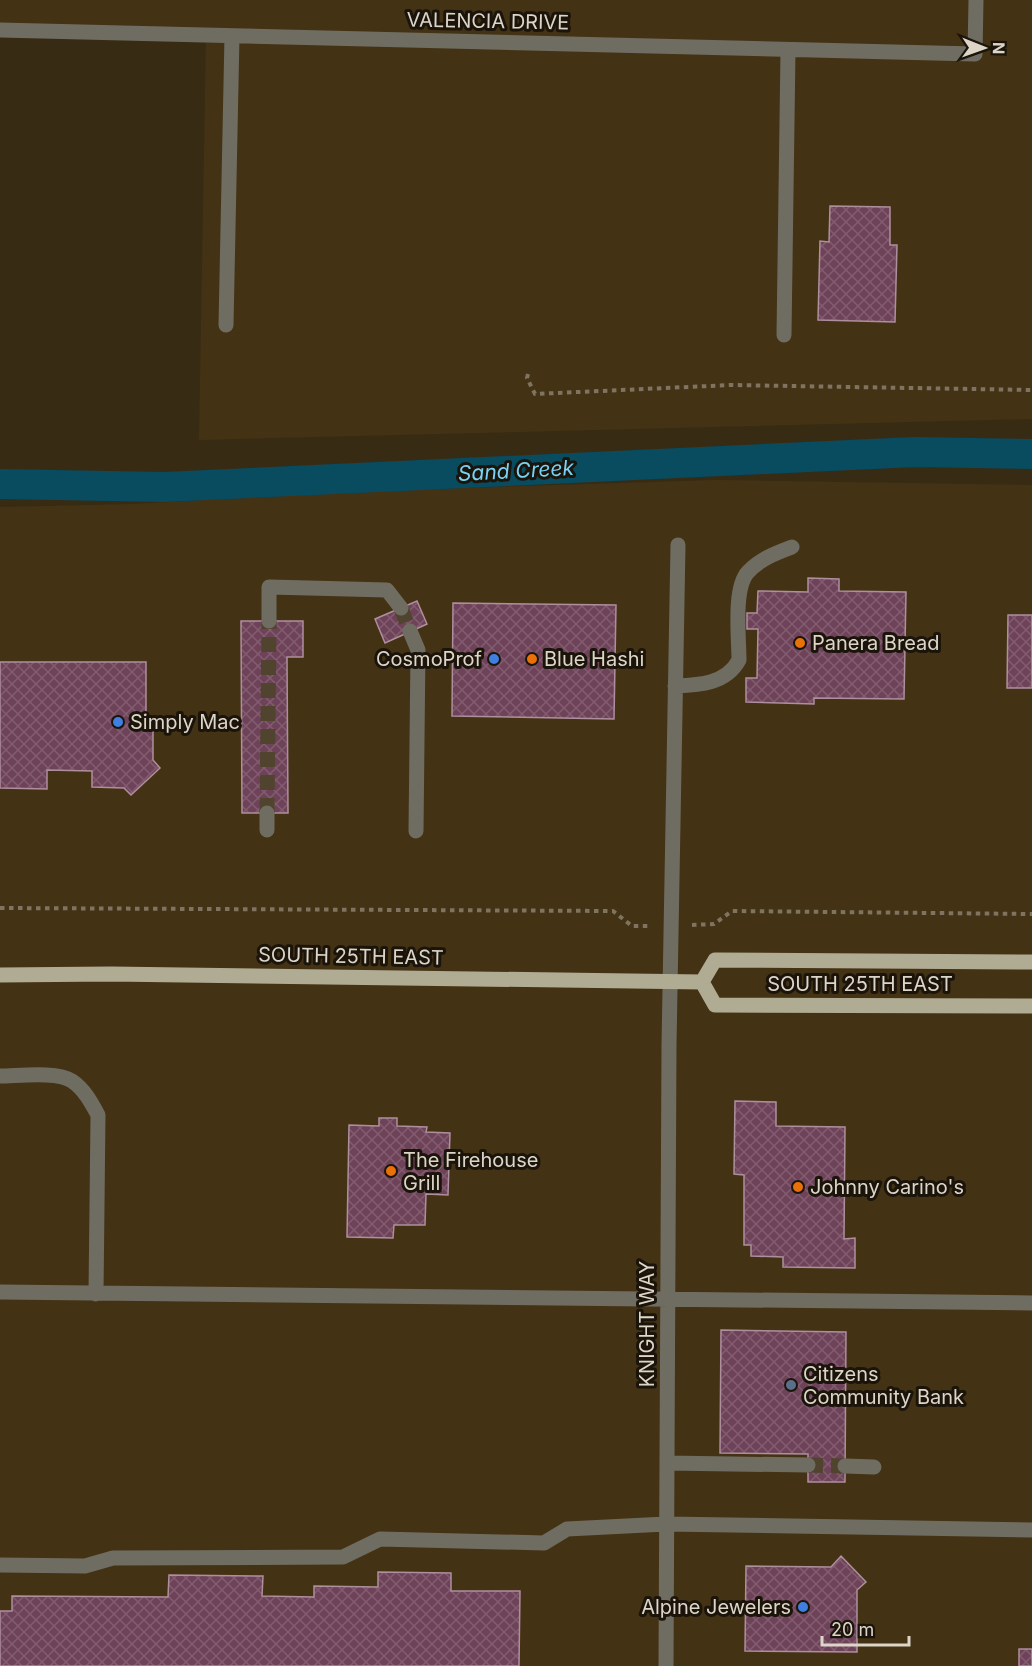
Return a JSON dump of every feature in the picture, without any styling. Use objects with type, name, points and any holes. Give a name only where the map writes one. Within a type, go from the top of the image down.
[{"type":"main road","name":"SOUTH 25TH EAST","points":[[702,982],[715,960],[1032,962]]},
{"type":"main road","name":"SOUTH 25TH EAST","points":[[0,975],[111,974],[702,982]]},
{"type":"main road","name":"SOUTH 25TH EAST","points":[[702,982],[715,1005],[1032,1006]]},
{"type":"street","name":"VALENCIA DRIVE","points":[[0,30],[975,54],[976,0]]},
{"type":"street","points":[[226,325],[232,36]]},
{"type":"street","points":[[784,335],[788,50]]},
{"type":"street","name":"KNIGHT WAY","points":[[666,1666],[671,982],[678,545]]},
{"type":"street","points":[[675,686],[702,684],[722,678],[735,667],[739,660],[739,589],[746,573],[766,558],[792,547]]},
{"type":"street","points":[[269,621],[269,587],[387,590],[401,608]]},
{"type":"street","points":[[410,632],[418,650],[416,831]]},
{"type":"street","points":[[267,813],[267,830]]},
{"type":"street","points":[[0,1076],[49,1075],[70,1079],[84,1092],[98,1115],[96,1294]]},
{"type":"street","points":[[0,1292],[1032,1302]]},
{"type":"street","points":[[667,1463],[808,1465]]},
{"type":"street","points":[[845,1466],[874,1467]]},
{"type":"street","points":[[0,1566],[85,1566],[113,1558],[343,1557],[380,1539],[544,1543],[567,1529],[666,1524],[1032,1530]]},
{"type":"path","points":[[528,374],[527,378],[535,394],[731,385],[1032,390]]},
{"type":"path","points":[[0,908],[613,911],[632,926]]},
{"type":"path","points":[[714,924],[732,911],[1032,914]]},
{"type":"shaded area","points":[[0,0],[1032,0],[1032,419],[199,440],[206,36],[0,30]]},
{"type":"shaded area","points":[[716,480],[1032,485],[1032,1666],[0,1666],[0,507],[134,504],[364,491]]},
{"type":"building","points":[[830,206],[890,207],[890,245],[897,245],[895,322],[818,320],[820,241],[829,242]]},
{"type":"building","points":[[808,578],[839,579],[839,591],[906,592],[904,699],[814,698],[814,704],[746,702],[746,678],[757,678],[758,629],[747,629],[747,613],[757,613],[758,591],[808,592]]},
{"type":"building","points":[[417,601],[427,624],[385,643],[375,619]]},
{"type":"building","points":[[453,603],[616,605],[614,719],[452,716]]},
{"type":"building","points":[[1008,615],[1032,615],[1032,688],[1007,688]]},
{"type":"building","points":[[241,621],[303,621],[303,657],[287,657],[288,813],[242,813]]},
{"type":"building","points":[[0,662],[146,662],[146,725],[153,725],[153,760],[160,768],[131,795],[124,788],[92,787],[92,771],[47,770],[47,789],[0,788]]},
{"type":"building","points":[[735,1101],[776,1102],[776,1126],[845,1127],[844,1239],[855,1238],[855,1268],[783,1267],[783,1257],[751,1256],[751,1245],[744,1245],[744,1175],[734,1174]]},
{"type":"building","points":[[379,1118],[397,1118],[397,1126],[427,1127],[426,1132],[450,1133],[448,1195],[426,1194],[425,1225],[394,1225],[393,1238],[347,1237],[349,1125],[379,1126]]},
{"type":"building","points":[[721,1330],[846,1332],[845,1482],[808,1482],[808,1454],[720,1453]]},
{"type":"building","points":[[841,1556],[866,1582],[857,1590],[857,1652],[745,1651],[746,1566],[831,1567]]},
{"type":"building","points":[[378,1572],[451,1573],[451,1591],[520,1591],[519,1666],[0,1666],[0,1611],[12,1611],[12,1596],[168,1597],[169,1575],[263,1576],[262,1596],[314,1597],[314,1586],[378,1587]]},
{"type":"building","points":[[1019,1649],[1032,1649],[1032,1666],[1019,1666]]},
{"type":"waterway","name":"Sand Creek","points":[[0,484],[164,487],[915,452],[1032,454]]},
{"type":"tunnel","points":[[401,608],[410,631]]},
{"type":"tunnel","points":[[267,813],[269,621]]},
{"type":"tunnel","points":[[808,1465],[845,1466]]},
{"type":"place","name":"Panera Bread","points":[[800,643]]},
{"type":"place","name":"CosmoProf","points":[[494,659]]},
{"type":"place","name":"Blue Hashi","points":[[532,659]]},
{"type":"place","name":"Simply Mac","points":[[118,722]]},
{"type":"place","name":"The Firehouse Grill","points":[[391,1171]]},
{"type":"place","name":"Johnny Carino's","points":[[798,1187]]},
{"type":"place","name":"Citizens Community Bank","points":[[791,1385]]},
{"type":"place","name":"Alpine Jewelers","points":[[803,1607]]}]
